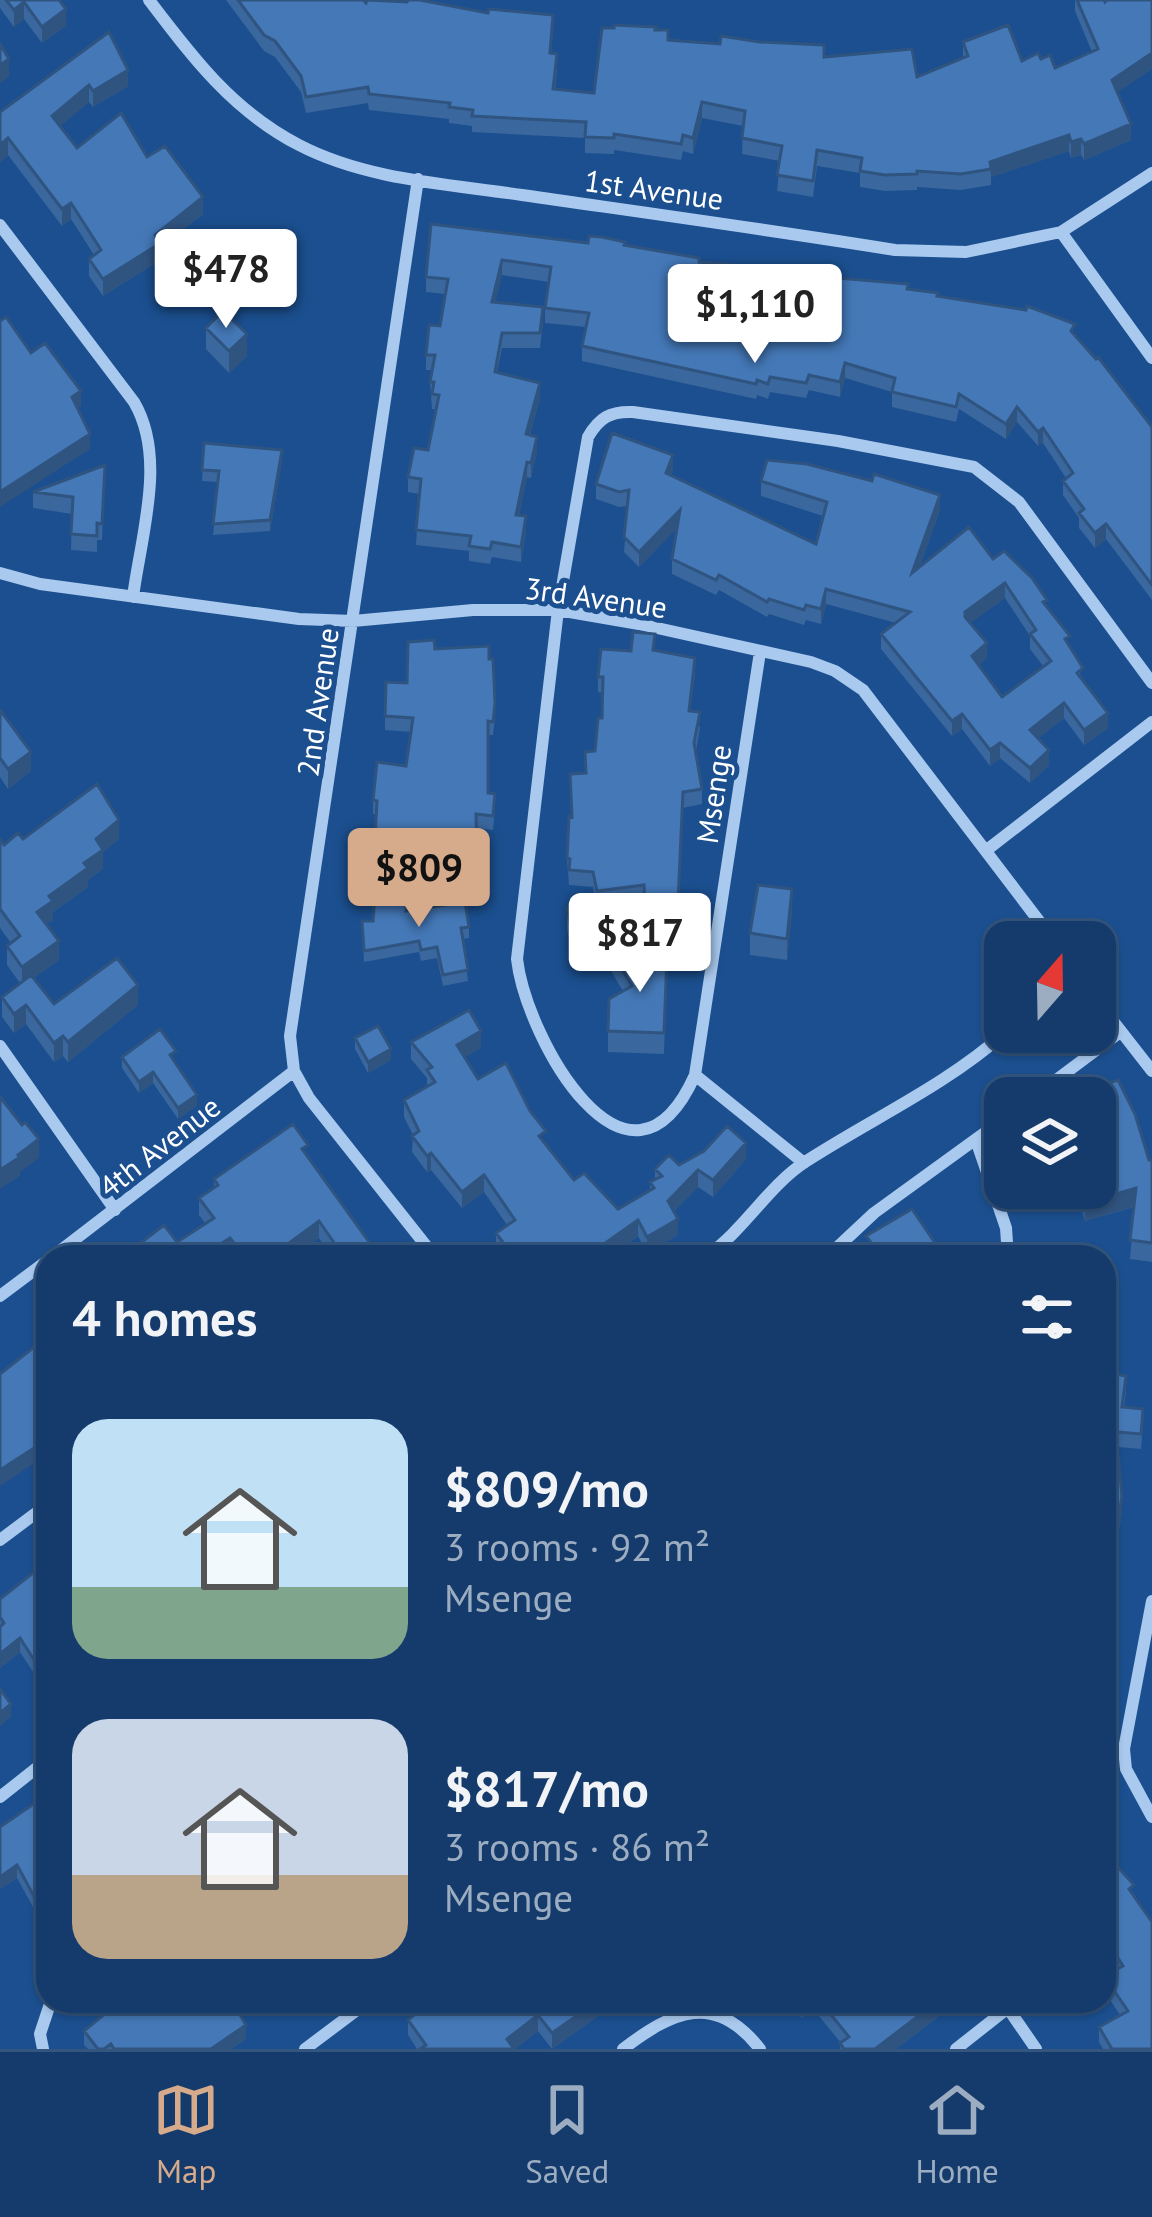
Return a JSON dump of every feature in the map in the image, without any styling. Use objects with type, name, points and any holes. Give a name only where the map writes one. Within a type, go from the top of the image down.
[{"type":"street","name":"1st Avenue","points":[[149,0],[232,101],[263,124],[332,159],[418,179],[895,250],[966,252],[1061,232]]},
{"type":"street","points":[[1152,173],[1061,232],[1152,358]]},
{"type":"street","name":"2nd Avenue","points":[[294,1071],[290,1036],[296,986],[418,179]]},
{"type":"street","points":[[0,225],[134,402],[148,432],[151,458],[133,597]]},
{"type":"street","points":[[558,610],[588,437],[608,414],[633,412],[838,441],[974,467],[1019,502],[1152,683]]},
{"type":"street","name":"3rd Avenue","points":[[0,573],[40,584],[299,619],[353,621],[472,610],[558,610],[823,667],[863,690],[1040,921]]},
{"type":"street","name":"Msenge","points":[[558,610],[520,925],[520,982],[544,1042],[574,1090],[596,1117],[613,1127],[646,1129],[662,1120],[677,1108],[695,1075],[760,652]]},
{"type":"street","points":[[988,849],[1152,722]]},
{"type":"street","points":[[1116,1029],[1152,1071]]},
{"type":"street","points":[[1060,1077],[1119,1033]]},
{"type":"street","points":[[0,1046],[116,1210]]},
{"type":"street","points":[[720,1245],[804,1163],[951,1077],[984,1050]]},
{"type":"street","points":[[294,1071],[309,1098],[425,1245]]},
{"type":"street","name":"4th Avenue","points":[[68,1245],[294,1071]]},
{"type":"street","points":[[695,1075],[804,1163]]},
{"type":"street","points":[[840,1245],[874,1213],[984,1134]]},
{"type":"street","points":[[976,1140],[1006,1228],[1007,1245]]},
{"type":"street","name":"4th Avenue","points":[[0,1296],[36,1269]]},
{"type":"street","points":[[0,1540],[36,1513]]},
{"type":"street","points":[[1152,1601],[1124,1749],[1126,1769],[1152,1817]]},
{"type":"street","points":[[0,1797],[36,1768]]},
{"type":"street","points":[[43,2049],[40,2034],[46,2013]]},
{"type":"street","points":[[305,2049],[353,2013]]},
{"type":"street","points":[[623,2049],[657,2023],[694,2013],[733,2020],[760,2049]]},
{"type":"street","points":[[956,2049],[995,2013]]},
{"type":"street","points":[[1011,2013],[1036,2049]]},
{"type":"building","points":[[6,0],[59,0],[66,9],[42,27],[24,2],[14,10]]},
{"type":"building","points":[[238,0],[420,0],[488,13],[489,9],[553,15],[550,53],[557,54],[553,89],[594,93],[602,28],[614,25],[668,30],[668,40],[720,44],[721,36],[824,45],[824,57],[912,49],[917,77],[968,56],[963,42],[1008,25],[1022,61],[1038,53],[1041,59],[1050,55],[1055,68],[1098,49],[1077,0],[1152,0],[1152,53],[1112,80],[1131,124],[1084,144],[1081,139],[1071,142],[1069,135],[990,162],[991,169],[961,174],[860,171],[862,158],[817,150],[813,181],[777,175],[782,146],[742,138],[745,111],[702,102],[693,138],[683,135],[681,144],[614,134],[614,138],[585,137],[586,122],[472,116],[473,110],[449,107],[450,103],[369,94],[368,87],[306,97],[301,76]]},
{"type":"building","points":[[109,32],[128,70],[93,91],[89,85],[52,116],[77,148],[121,113],[147,157],[165,146],[203,197],[155,235],[159,244],[103,279],[89,259],[101,250],[71,203],[62,209],[8,138],[0,145],[0,112]]},
{"type":"building","points":[[0,44],[9,59],[0,65]]},
{"type":"building","points":[[431,224],[588,243],[589,236],[602,237],[699,258],[699,262],[736,265],[735,271],[908,284],[907,289],[937,296],[1026,310],[1027,306],[1075,324],[1071,331],[1098,357],[1152,427],[1152,585],[1106,524],[1095,533],[1079,513],[1084,509],[1063,481],[1073,473],[1043,428],[1038,432],[1017,407],[1006,424],[959,394],[956,407],[892,392],[895,378],[845,363],[840,382],[809,375],[806,383],[770,377],[768,384],[757,380],[756,384],[582,346],[589,313],[545,308],[551,267],[502,260],[492,302],[543,307],[540,333],[502,333],[495,372],[540,383],[526,434],[537,437],[516,515],[526,516],[521,547],[492,542],[490,549],[469,546],[471,536],[416,530],[421,479],[408,477],[414,448],[428,450],[439,395],[432,394],[434,382],[430,382],[435,355],[426,355],[429,325],[440,326],[448,279],[426,277]]},
{"type":"building","points":[[223,311],[247,334],[229,351],[206,328]]},
{"type":"building","points":[[6,317],[31,353],[45,343],[81,391],[72,397],[90,434],[0,492],[0,321]]},
{"type":"building","points":[[612,433],[673,455],[666,473],[816,544],[827,502],[761,481],[767,460],[807,464],[872,481],[874,474],[940,495],[912,573],[969,527],[993,559],[1004,551],[1047,600],[1043,602],[1070,636],[1065,639],[1083,668],[1077,673],[1108,713],[1084,730],[1064,703],[1030,730],[1049,750],[1030,768],[1000,743],[990,750],[962,714],[952,721],[881,634],[910,612],[826,589],[821,609],[806,605],[804,610],[767,602],[719,575],[716,580],[672,559],[680,510],[639,552],[624,537],[629,490],[619,492],[596,484]],"holes":[[[1005,583],[1036,630],[1030,634],[1051,661],[1002,697],[972,656],[987,643],[965,612]]]},
{"type":"building","points":[[204,443],[282,450],[270,520],[213,524],[219,471],[202,470]]},
{"type":"building","points":[[105,465],[102,524],[97,523],[97,536],[71,534],[73,497],[33,492]]},
{"type":"building","points":[[633,632],[655,634],[653,650],[695,658],[689,711],[700,712],[694,743],[702,789],[683,792],[676,946],[651,946],[651,904],[645,905],[644,885],[597,891],[593,872],[569,870],[567,858],[570,774],[586,773],[585,752],[595,751],[598,718],[602,718],[601,649],[631,651]]},
{"type":"building","points":[[434,640],[435,649],[489,646],[495,704],[493,722],[488,721],[488,793],[495,794],[493,816],[476,814],[477,851],[438,852],[437,861],[398,858],[400,840],[375,838],[377,801],[373,800],[377,762],[406,766],[413,718],[385,716],[386,682],[407,683],[408,642]]},
{"type":"building","points":[[0,710],[31,752],[8,769],[0,758]]},
{"type":"building","points":[[97,784],[119,820],[96,839],[103,850],[84,863],[88,868],[49,896],[53,901],[37,912],[59,941],[22,967],[7,946],[20,936],[0,909],[0,839],[4,845],[18,833],[23,839]]},
{"type":"building","points":[[758,885],[792,889],[787,939],[750,933]]},
{"type":"building","points":[[375,895],[408,898],[406,911],[465,902],[469,927],[461,928],[468,970],[443,975],[437,947],[421,950],[419,941],[364,951],[362,921],[373,921]]},
{"type":"building","points":[[601,901],[606,926],[572,932],[567,908]]},
{"type":"building","points":[[611,951],[667,956],[664,1033],[608,1031],[609,999],[632,986]]},
{"type":"building","points":[[117,958],[138,985],[68,1042],[63,1036],[54,1043],[26,1005],[14,1014],[2,997],[31,975],[54,1004]]},
{"type":"building","points":[[469,1010],[481,1031],[457,1045],[478,1079],[506,1063],[530,1111],[546,1131],[539,1136],[574,1180],[584,1173],[618,1209],[654,1188],[650,1182],[662,1176],[655,1169],[669,1155],[679,1165],[704,1151],[727,1126],[746,1143],[713,1180],[698,1170],[668,1201],[678,1219],[647,1237],[638,1220],[605,1245],[505,1245],[496,1233],[515,1220],[484,1175],[462,1192],[412,1136],[419,1131],[404,1100],[435,1082],[427,1070],[432,1067],[411,1042]]},
{"type":"building","points":[[378,1026],[391,1049],[368,1062],[355,1038]]},
{"type":"building","points":[[160,1029],[176,1051],[170,1055],[197,1095],[178,1108],[153,1072],[139,1082],[122,1057]]},
{"type":"building","points":[[1116,1081],[1152,1160],[1152,1243],[1130,1240],[1136,1188],[1116,1194]]},
{"type":"building","points":[[0,1097],[39,1139],[0,1170]]},
{"type":"building","points":[[293,1124],[308,1145],[302,1149],[371,1245],[336,1245],[319,1221],[286,1245],[236,1245],[230,1238],[219,1245],[144,1245],[142,1242],[164,1225],[177,1242],[214,1218],[199,1198],[218,1185],[214,1179]]},
{"type":"building","points":[[912,1209],[936,1245],[873,1245],[866,1236]]},
{"type":"building","points":[[36,1346],[36,1447],[0,1470],[0,1374]]},
{"type":"building","points":[[1116,1374],[1126,1376],[1122,1407],[1143,1409],[1141,1434],[1116,1432]]},
{"type":"building","points":[[1116,1432],[1122,1496],[1116,1534]]},
{"type":"building","points":[[36,1570],[36,1663],[20,1638],[0,1654],[4,1623],[0,1599]]},
{"type":"building","points":[[0,1689],[11,1704],[0,1713]]},
{"type":"building","points":[[36,1802],[36,1900],[17,1865],[0,1877],[0,1827]]},
{"type":"building","points":[[1116,1865],[1134,1885],[1129,1889],[1152,1922],[1152,2049],[1112,2049],[1099,2027],[1128,2011],[1116,1994],[1116,1970],[1123,1966],[1116,1955]]},
{"type":"building","points":[[106,2013],[239,2013],[246,2025],[211,2049],[114,2049],[111,2044],[98,2049],[84,2031]]},
{"type":"building","points":[[416,2013],[581,2013],[552,2033],[538,2015],[507,2039],[514,2049],[420,2049],[426,2045],[408,2020]]},
{"type":"building","points":[[830,2013],[922,2013],[875,2049],[844,2049],[840,2043],[849,2037]]}]
